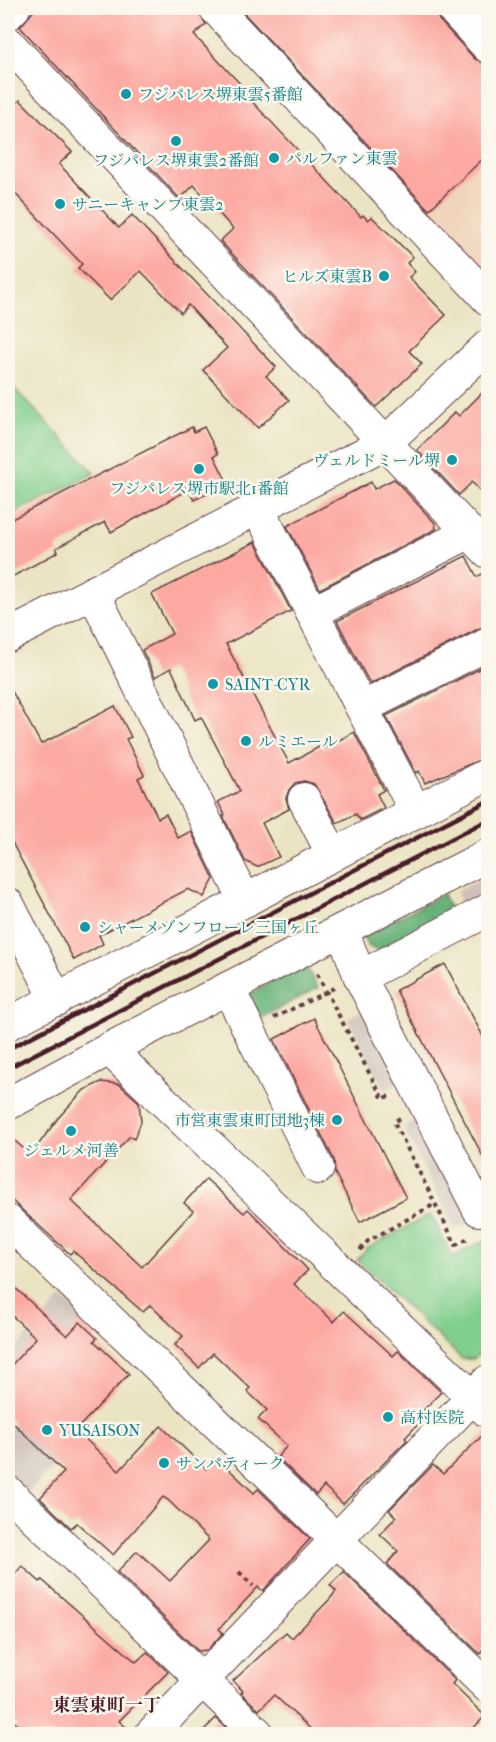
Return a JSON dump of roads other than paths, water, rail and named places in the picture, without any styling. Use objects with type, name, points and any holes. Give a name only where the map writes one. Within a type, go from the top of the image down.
[{"type":"street","points":[[8,14],[14,8]]},
{"type":"street","points":[[215,8],[489,299]]},
{"type":"street","points":[[452,8],[489,47]]},
{"type":"street","points":[[8,43],[479,542],[312,613]]},
{"type":"street","points":[[8,636],[385,443],[489,346]]},
{"type":"street","points":[[257,507],[416,812]]},
{"type":"street","points":[[93,592],[245,901]]},
{"type":"street","points":[[362,708],[489,644]]},
{"type":"street","points":[[8,1024],[489,774]]},
{"type":"street","points":[[304,799],[333,855]]},
{"type":"street","points":[[8,1104],[109,1049],[489,855]]},
{"type":"street","points":[[8,904],[57,1000]]},
{"type":"street","points":[[360,977],[489,910]]},
{"type":"street","points":[[342,930],[360,977],[476,1223]]},
{"type":"street","points":[[228,988],[318,1168]]},
{"type":"street","points":[[109,1049],[342,1272],[484,1397],[337,1540],[150,1734]]},
{"type":"street","points":[[8,1221],[489,1687]]},
{"type":"street","points":[[8,1492],[258,1734]]},
{"type":"railway","points":[[8,1049],[488,801]]},
{"type":"railway","points":[[8,1068],[488,820]]},
{"type":"place","name":"フジパレス堺東雲5番館","points":[[126,94]]},
{"type":"place","name":"フジパレス堺東雲2番館","points":[[176,141]]},
{"type":"place","name":"パルファン東雲","points":[[274,158]]},
{"type":"place","name":"サニーキャンプ東雲2","points":[[60,204]]},
{"type":"place","name":"ヒルズ東雲B","points":[[384,276]]},
{"type":"place","name":"ヴェルドミール堺","points":[[452,460]]},
{"type":"place","name":"フジパレス堺市駅北1番館","points":[[199,469]]},
{"type":"place","name":"SAINT-CYR","points":[[213,684]]},
{"type":"place","name":"ルミエール","points":[[246,741]]},
{"type":"place","name":"シャーメゾンフローレ三国ヶ丘","points":[[85,927]]},
{"type":"place","name":"市営東雲東町団地3棟","points":[[337,1120]]},
{"type":"place","name":"ジェルメ河善","points":[[71,1131]]},
{"type":"place","name":"高村医院","points":[[388,1417]]},
{"type":"place","name":"YUSAISON","points":[[47,1430]]},
{"type":"place","name":"サンパティーク","points":[[164,1463]]},
{"type":"district","name":"東雲東町一丁","points":[[107,1705]]}]
